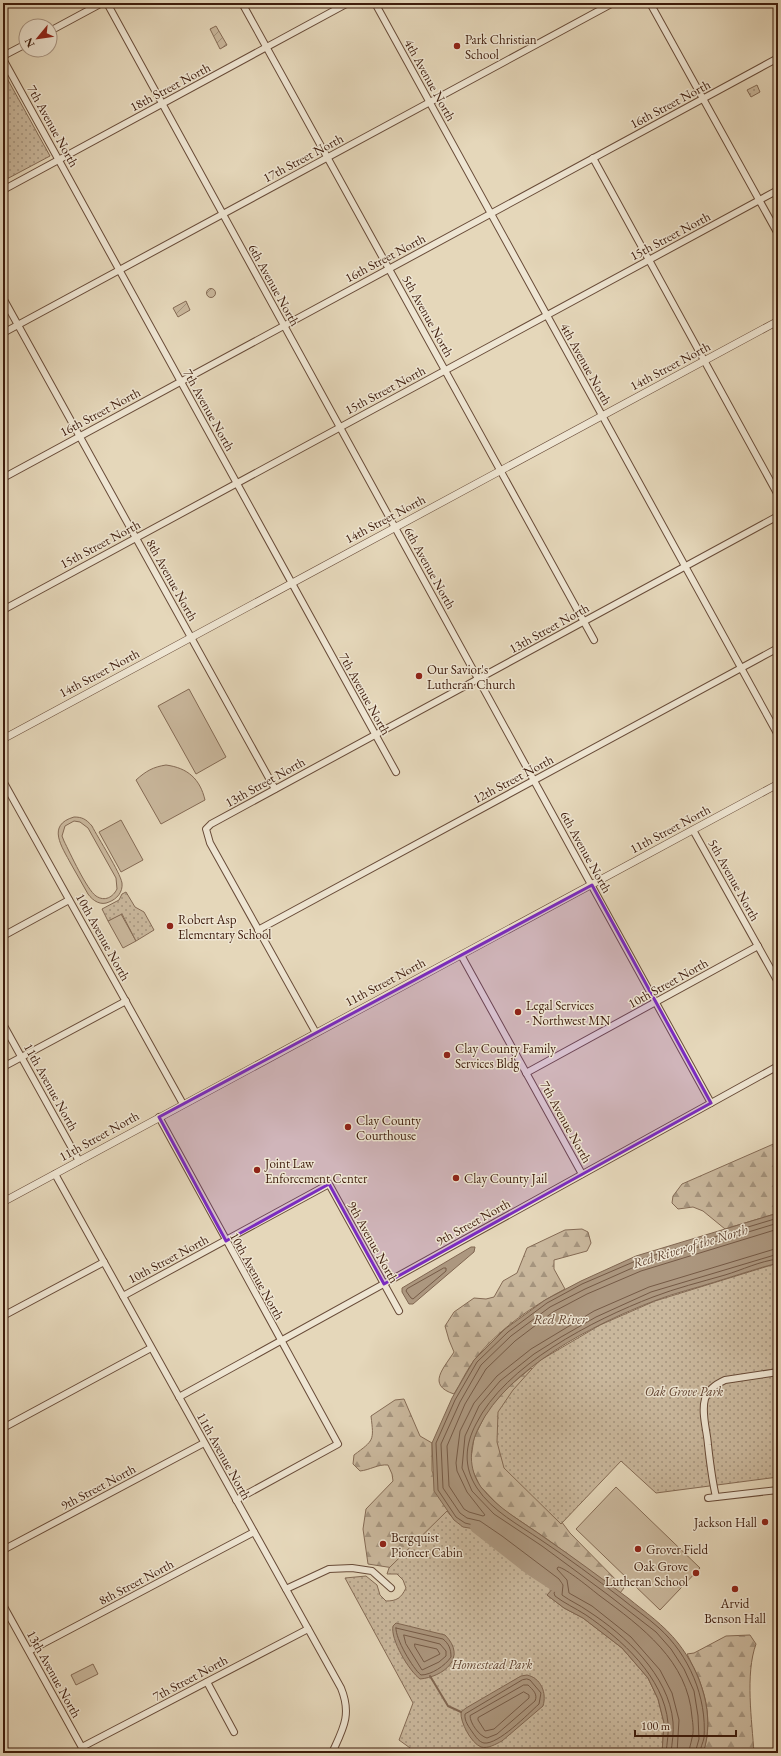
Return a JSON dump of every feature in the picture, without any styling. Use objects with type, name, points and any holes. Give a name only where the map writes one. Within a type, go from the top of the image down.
[{"type":"street","points":[[58,27],[102,3]]},
{"type":"street","name":"6th Avenue North","points":[[107,3],[711,1102]]},
{"type":"street","name":"5th Avenue North","points":[[242,3],[594,640]]},
{"type":"street","name":"18th Street North","points":[[3,190],[348,3]]},
{"type":"street","name":"4th Avenue North","points":[[375,3],[778,735]]},
{"type":"street","name":"17th Street North","points":[[3,333],[613,3]]},
{"type":"street","points":[[650,3],[778,234]]},
{"type":"street","points":[[3,57],[18,49]]},
{"type":"street","name":"7th Avenue North","points":[[3,57],[396,772]]},
{"type":"street","name":"16th Street North","points":[[3,478],[778,58]]},
{"type":"street","points":[[593,158],[778,496]]},
{"type":"street","name":"15th Street North","points":[[3,610],[778,190]]},
{"type":"street","name":"8th Avenue North","points":[[3,298],[274,790]]},
{"type":"street","name":"14th Street North","points":[[3,740],[778,321]]},
{"type":"street","name":"13th Street North","points":[[258,930],[207,838],[206,829],[211,824],[778,516]]},
{"type":"street","name":"12th Street North","points":[[258,930],[778,648]]},
{"type":"street","name":"10th Avenue North","points":[[3,780],[183,1104]]},
{"type":"street","name":"11th Street North","points":[[3,1202],[778,784]]},
{"type":"street","name":"5th Avenue North","points":[[693,830],[758,946],[775,971],[778,982]]},
{"type":"street","points":[[3,936],[69,900]]},
{"type":"street","points":[[258,930],[316,1033]]},
{"type":"street","name":"10th Street North","points":[[526,1073],[758,946]]},
{"type":"street","name":"7th Avenue North","points":[[461,955],[582,1174]]},
{"type":"street","points":[[3,1067],[126,1001]]},
{"type":"street","name":"11th Avenue North","points":[[3,1024],[79,1161]]},
{"type":"street","name":"9th Street North","points":[[179,1398],[778,1066]]},
{"type":"street","name":"10th Avenue North","points":[[159,1117],[338,1444],[236,1500]]},
{"type":"street","name":"11th Avenue North","points":[[55,1174],[341,1688],[347,1706],[346,1720],[332,1753]]},
{"type":"street","name":"10th Street North","points":[[123,1296],[329,1184]]},
{"type":"street","name":"9th Avenue North","points":[[329,1184],[399,1311]]},
{"type":"street","points":[[3,1316],[104,1262]]},
{"type":"street","points":[[3,1428],[151,1348]]},
{"type":"street","points":[[716,1497],[710,1470],[705,1426],[705,1398],[709,1390],[725,1380],[778,1372]]},
{"type":"street","name":"9th Street North","points":[[3,1550],[204,1443]]},
{"type":"street","points":[[708,1498],[778,1490]]},
{"type":"street","name":"8th Street North","points":[[29,1651],[254,1532]]},
{"type":"street","points":[[286,1589],[329,1569],[352,1568],[372,1571],[392,1588]]},
{"type":"street","name":"13th Avenue North","points":[[3,1605],[5,1614],[29,1651],[83,1750]]},
{"type":"street","name":"7th Street North","points":[[83,1750],[308,1629]]},
{"type":"street","points":[[207,1682],[234,1732]]},
{"type":"highlighted area","points":[[592,885],[711,1103],[384,1284],[329,1184],[226,1241],[159,1117]]},
{"type":"green space","points":[[216,26],[227,45],[220,49],[210,29]]},
{"type":"green space","points":[[3,71],[50,156],[3,181]]},
{"type":"green space","points":[[757,85],[760,92],[751,97],[747,90]]},
{"type":"green space","points":[[209,289],[213,289],[215,293],[213,297],[209,297],[207,295],[207,291]]},
{"type":"green space","points":[[186,301],[190,310],[178,317],[173,308]]},
{"type":"green space","points":[[189,689],[226,757],[196,774],[158,706]]},
{"type":"green space","points":[[166,765],[181,769],[192,776],[200,786],[205,800],[161,824],[136,780],[150,770]]},
{"type":"green space","points":[[74,817],[79,817],[86,820],[92,826],[113,863],[122,883],[120,892],[112,901],[100,903],[90,897],[61,844],[58,831],[60,825]],"holes":[[[74,821],[80,822],[88,828],[116,878],[117,889],[106,899],[99,898],[88,887],[62,836],[65,826]]]},
{"type":"green space","points":[[121,820],[143,860],[121,872],[99,832]]},
{"type":"green space","points":[[126,892],[135,907],[144,912],[154,930],[136,941],[122,914],[108,921],[102,909],[119,900],[122,894]]},
{"type":"green space","points":[[121,914],[136,941],[123,948],[108,921]]},
{"type":"green space","points":[[778,1142],[778,1213],[725,1229],[703,1211],[693,1207],[678,1209],[672,1203],[673,1196],[682,1184]]},
{"type":"green space","points":[[582,1229],[588,1232],[591,1243],[587,1251],[554,1260],[554,1269],[565,1289],[528,1311],[494,1338],[469,1367],[454,1394],[441,1386],[439,1381],[442,1370],[454,1352],[445,1326],[454,1312],[474,1298],[486,1299],[494,1297],[503,1281],[517,1273],[527,1248],[565,1230]]},
{"type":"green space","name":"Oak Grove Park","points":[[778,1263],[778,1477],[656,1493],[621,1461],[561,1524],[504,1468],[497,1442],[498,1412],[513,1390],[539,1361],[600,1325],[655,1301]]},
{"type":"green space","points":[[531,1368],[534,1372],[555,1513],[570,1533],[624,1588],[620,1593],[547,1539],[501,1508],[480,1486],[470,1465],[474,1438],[487,1411],[507,1388]]},
{"type":"green space","points":[[404,1399],[420,1436],[432,1443],[432,1471],[454,1520],[400,1569],[368,1564],[363,1529],[366,1509],[393,1481],[388,1465],[381,1465],[360,1471],[353,1464],[354,1455],[366,1446],[371,1439],[371,1416],[395,1400]]},
{"type":"green space","name":"Grover Field","points":[[616,1487],[700,1568],[660,1610],[576,1529]]},
{"type":"green space","name":"Homestead Park","points":[[447,1511],[459,1523],[475,1529],[555,1587],[547,1595],[564,1608],[583,1618],[622,1648],[648,1678],[658,1699],[664,1723],[662,1753],[417,1753],[399,1740],[413,1703],[345,1578],[366,1576],[377,1585],[380,1595],[386,1601],[398,1598],[406,1588],[403,1580],[397,1574],[387,1574],[389,1568]]},
{"type":"green space","points":[[750,1635],[756,1644],[750,1683],[754,1753],[703,1753],[708,1729],[706,1704],[699,1679],[687,1654],[694,1653],[726,1636]]},
{"type":"green space","points":[[93,1664],[98,1674],[76,1685],[71,1675]]},
{"type":"water","name":"Red River","points":[[778,1213],[778,1263],[662,1298],[605,1322],[580,1335],[531,1367],[510,1386],[492,1406],[479,1427],[473,1442],[471,1457],[474,1473],[481,1487],[495,1502],[648,1614],[673,1636],[686,1655],[693,1667],[704,1695],[708,1724],[707,1739],[703,1753],[662,1753],[664,1723],[658,1699],[648,1678],[622,1648],[583,1618],[564,1608],[547,1595],[554,1587],[475,1529],[463,1527],[454,1520],[434,1491],[432,1443],[452,1398],[474,1360],[505,1329],[545,1300],[581,1281],[636,1256]]},
{"type":"water","points":[[471,1247],[475,1247],[474,1252],[413,1304],[409,1304],[402,1292],[402,1288]]},
{"type":"water","points":[[396,1623],[445,1635],[451,1643],[454,1651],[453,1659],[450,1665],[437,1675],[420,1679],[406,1662],[394,1639],[393,1626]]},
{"type":"water","points":[[527,1675],[536,1679],[542,1687],[544,1696],[543,1706],[502,1741],[486,1747],[477,1745],[467,1732],[462,1721],[461,1712],[521,1676]]},
{"type":"waterway","name":"Red River of the North","points":[[476,1527],[530,1569],[556,1586]]},
{"type":"waterway","points":[[430,1676],[448,1706],[461,1712]]},
{"type":"place","name":"Park Christian School","points":[[457,46]]},
{"type":"place","name":"Our Savior's Lutheran Church","points":[[419,676]]},
{"type":"place","name":"Robert Asp Elementary School","points":[[170,926]]},
{"type":"place","name":"Legal Services - Northwest MN","points":[[518,1012]]},
{"type":"place","name":"Clay County Family Services Bldg","points":[[447,1055]]},
{"type":"place","name":"Clay County Courthouse","points":[[348,1127]]},
{"type":"place","name":"Joint Law Enforcement Center","points":[[257,1170]]},
{"type":"place","name":"Clay County Jail","points":[[456,1178]]},
{"type":"place","name":"Jackson Hall","points":[[765,1522]]},
{"type":"place","name":"Bergquist Pioneer Cabin","points":[[383,1544]]},
{"type":"place","name":"Grover Field","points":[[638,1549]]},
{"type":"place","name":"Oak Grove Lutheran School","points":[[696,1573]]},
{"type":"place","name":"Arvid Benson Hall","points":[[735,1589]]}]
